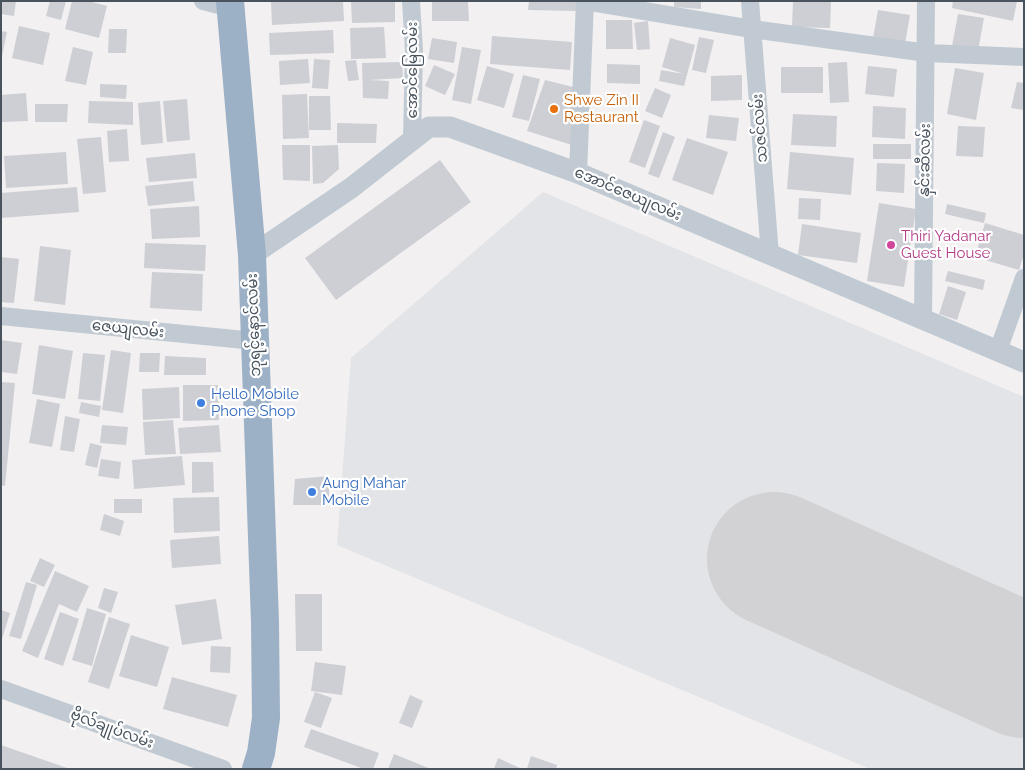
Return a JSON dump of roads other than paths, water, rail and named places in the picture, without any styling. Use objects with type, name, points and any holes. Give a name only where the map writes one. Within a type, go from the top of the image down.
[{"type":"highway","name":"ဘုရင့်နောင်လမ်း","points":[[230,4],[252,255],[265,622],[266,708],[261,752],[256,769]]},
{"type":"street","points":[[203,1],[230,4]]},
{"type":"street","name":"အောင်မြေလမ်း","points":[[411,1],[414,51],[412,139]]},
{"type":"street","points":[[578,173],[585,1],[752,29],[927,53],[1024,57]]},
{"type":"street","name":"သဇင်လမ်း","points":[[750,1],[770,255]]},
{"type":"street","name":"နှင်းဆီလမ်း","points":[[923,318],[926,1]]},
{"type":"street","name":"အောင်ဇေယျလမ်း","points":[[252,255],[351,188],[412,139],[429,128],[450,126],[578,173],[1024,362]]},
{"type":"street","points":[[998,351],[1024,278]]},
{"type":"street","name":"ဇေယျလမ်း","points":[[1,316],[255,341]]},
{"type":"street","name":"ဗိုလ်ချုပ်လမ်း","points":[[1,689],[223,769]]},
{"type":"place","name":"Shwe Zin II Restaurant","points":[[554,109]]},
{"type":"place","name":"Thiri Yadanar Guest House","points":[[891,245]]},
{"type":"place","name":"Hello Mobile Phone Shop","points":[[201,403]]},
{"type":"place","name":"Aung Mahar Mobile","points":[[312,492]]}]
